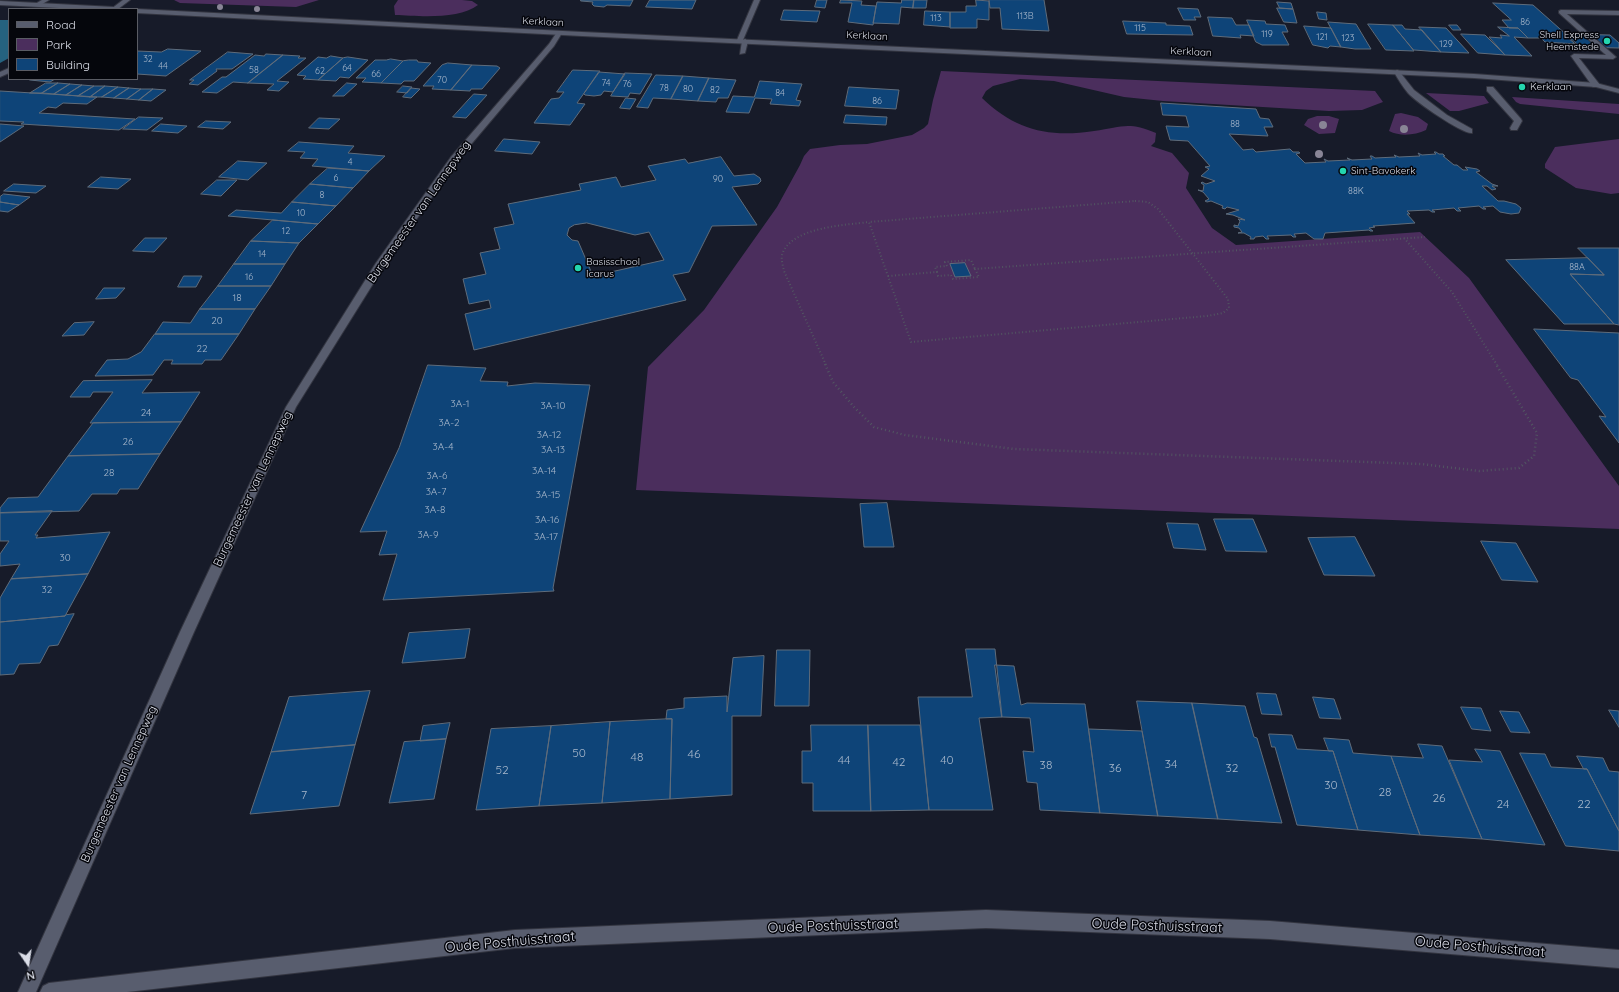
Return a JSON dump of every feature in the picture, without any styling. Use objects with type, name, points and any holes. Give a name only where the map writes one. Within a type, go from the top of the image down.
[{"type":"street","points":[[37,5],[46,0]]},
{"type":"street","points":[[115,8],[127,0]]},
{"type":"street","points":[[742,53],[743,40],[757,0]]},
{"type":"street","points":[[0,3],[95,8]]},
{"type":"street","name":"Kerklaan","points":[[138,12],[1397,72],[1596,85],[1619,83]]},
{"type":"street","points":[[1596,85],[1574,56],[1613,57],[1561,12],[1619,13]]},
{"type":"street","name":"Burgemeester van Lennepweg","points":[[27,992],[187,632],[291,407],[381,263],[454,159],[552,45],[559,33]]},
{"type":"street","points":[[1397,72],[1411,92],[1444,117],[1469,131]]},
{"type":"street","name":"Kerklaan","points":[[1596,85],[1619,91]]},
{"type":"street","points":[[1490,90],[1518,120],[1514,128]]},
{"type":"street","name":"Oude Posthuisstraat","points":[[49,992],[515,939],[986,920],[1270,930],[1619,959]]},
{"type":"path","points":[[869,222],[911,342],[1207,316],[1223,313],[1229,308],[1228,299],[1158,209],[1154,204],[1145,201],[869,222],[819,229],[798,237],[788,246],[782,256],[784,271],[833,382],[854,407],[874,427],[905,435],[1014,448],[1421,464],[1479,471],[1520,468],[1534,456],[1537,434],[1516,396],[1452,292],[1404,238]]},
{"type":"path","points":[[975,269],[1425,236]]},
{"type":"path","points":[[971,260],[975,269],[979,278],[953,280],[951,275],[938,276],[935,267],[947,266],[946,262],[971,260]]},
{"type":"path","points":[[888,276],[937,272]]},
{"type":"green space","points":[[174,0],[319,0],[296,7],[180,3]]},
{"type":"green space","points":[[398,0],[462,0],[472,1],[478,5],[470,10],[449,15],[395,15],[394,6]]},
{"type":"green space","points":[[941,71],[1375,91],[1383,102],[1362,110],[1329,111],[1163,101],[1124,97],[1054,81],[1020,79],[993,86],[986,91],[982,98],[1007,118],[1034,129],[1047,132],[1078,133],[1131,126],[1156,133],[1155,142],[1151,146],[1172,153],[1189,173],[1186,188],[1212,228],[1236,245],[1420,232],[1469,278],[1619,486],[1619,529],[636,490],[648,367],[704,310],[777,207],[804,156],[810,149],[840,145],[867,144],[912,135],[924,128],[928,124]]},
{"type":"green space","points":[[1426,93],[1484,96],[1489,103],[1459,111],[1450,111]]},
{"type":"green space","points":[[1512,97],[1619,104],[1619,114],[1520,104]]},
{"type":"green space","points":[[1401,113],[1418,117],[1428,124],[1426,130],[1408,135],[1389,131],[1395,114]]},
{"type":"green space","points":[[1317,116],[1329,116],[1339,119],[1335,133],[1319,134],[1304,125],[1308,119]]},
{"type":"green space","points":[[1619,139],[1619,193],[1611,194],[1576,188],[1545,168],[1545,164],[1555,147]]},
{"type":"water","points":[[0,20],[8,20],[8,59],[0,63]]},
{"type":"building","points":[[581,0],[633,0],[630,6],[607,5],[604,7],[594,6],[592,4],[593,2]]},
{"type":"building","points":[[650,0],[696,0],[692,9],[646,7]]},
{"type":"building","points":[[817,0],[827,0],[825,8],[815,7]]},
{"type":"building","points":[[841,0],[862,1],[861,5],[876,6],[873,25],[848,22],[852,3],[840,3]]},
{"type":"building","points":[[902,0],[914,0],[913,8],[901,7],[899,24],[873,23],[877,2],[901,3]]},
{"type":"building","points":[[914,0],[927,0],[926,8],[913,8]]},
{"type":"building","points":[[976,0],[989,1],[989,20],[977,19],[977,28],[950,28],[950,12],[966,12],[966,6],[976,6]]},
{"type":"building","points":[[989,0],[1044,0],[1049,31],[1002,29],[1000,8],[990,8]]},
{"type":"building","points":[[1277,2],[1291,3],[1293,9],[1280,8]]},
{"type":"building","points":[[1493,3],[1533,5],[1577,44],[1545,42],[1541,38],[1528,38],[1518,28],[1509,28],[1502,20],[1511,20]]},
{"type":"building","points":[[1178,8],[1198,9],[1201,17],[1194,17],[1196,20],[1184,20]]},
{"type":"building","points":[[1277,8],[1293,9],[1297,23],[1284,22]]},
{"type":"building","points":[[784,10],[820,11],[817,22],[781,20]]},
{"type":"building","points":[[925,11],[950,12],[950,27],[924,25]]},
{"type":"building","points":[[1317,12],[1326,13],[1327,20],[1319,19]]},
{"type":"building","points":[[1208,17],[1232,18],[1236,25],[1249,25],[1254,36],[1240,35],[1241,38],[1213,36]]},
{"type":"building","points":[[1247,20],[1265,21],[1266,24],[1285,25],[1288,32],[1282,32],[1289,45],[1262,45],[1256,42]]},
{"type":"building","points":[[1123,21],[1166,23],[1166,25],[1190,26],[1193,35],[1127,34]]},
{"type":"building","points":[[1328,22],[1356,24],[1371,49],[1341,47]]},
{"type":"building","points":[[1368,24],[1393,25],[1414,51],[1386,50]]},
{"type":"building","points":[[1393,25],[1402,25],[1405,29],[1422,30],[1441,52],[1414,50]]},
{"type":"building","points":[[1449,25],[1457,25],[1461,30],[1453,30]]},
{"type":"building","points":[[1304,26],[1331,28],[1341,47],[1330,46],[1328,48],[1313,45]]},
{"type":"building","points":[[1419,27],[1446,28],[1469,53],[1441,52]]},
{"type":"building","points":[[1498,27],[1518,28],[1528,38],[1514,37],[1532,56],[1505,55],[1489,37],[1502,38],[1500,35],[1509,36]]},
{"type":"building","points":[[1461,34],[1485,35],[1505,55],[1478,53]]},
{"type":"building","points":[[1564,34],[1610,35],[1619,43],[1619,48],[1579,47]]},
{"type":"building","points":[[168,49],[201,51],[166,76],[138,74],[138,51],[161,52]]},
{"type":"building","points":[[228,52],[253,54],[232,69],[216,69],[217,71],[198,85],[189,84],[194,80],[190,80]]},
{"type":"building","points":[[266,54],[283,55],[248,83],[233,82],[217,93],[202,92],[222,77],[226,77],[255,55],[264,56]]},
{"type":"building","points":[[283,55],[300,56],[298,58],[306,58],[277,81],[289,82],[279,91],[267,90],[274,84],[248,83]]},
{"type":"building","points":[[331,56],[343,58],[318,80],[303,79],[306,76],[297,75],[318,57],[326,58]]},
{"type":"building","points":[[348,57],[368,60],[349,78],[340,77],[336,81],[318,80],[343,58]]},
{"type":"building","points":[[391,59],[403,61],[381,83],[362,82],[366,78],[356,78],[375,60]]},
{"type":"building","points":[[409,60],[431,63],[414,81],[404,81],[401,84],[381,83],[403,61]]},
{"type":"building","points":[[448,63],[472,65],[451,90],[432,89],[434,86],[423,86],[442,65]]},
{"type":"building","points":[[472,65],[497,66],[500,68],[482,89],[471,89],[470,91],[451,90]]},
{"type":"building","points":[[573,70],[600,71],[577,103],[585,104],[570,125],[534,123],[551,99],[559,98],[564,92],[557,92]]},
{"type":"building","points":[[599,72],[625,74],[613,92],[604,91],[601,95],[594,96],[585,95],[584,94]]},
{"type":"building","points":[[625,73],[652,74],[640,94],[630,93],[628,97],[611,96]]},
{"type":"building","points":[[656,75],[683,76],[671,99],[653,98],[648,108],[637,107]]},
{"type":"building","points":[[683,76],[709,78],[698,101],[671,99]]},
{"type":"building","points":[[709,78],[736,80],[728,98],[718,98],[716,102],[698,101]]},
{"type":"building","points":[[30,80],[53,80],[50,82]]},
{"type":"building","points":[[760,81],[802,84],[796,100],[801,101],[799,106],[770,104],[772,99],[755,98],[749,113],[726,112],[733,96],[754,97]]},
{"type":"building","points":[[46,83],[58,83],[42,93],[30,93]]},
{"type":"building","points":[[58,83],[70,84],[54,94],[42,93]]},
{"type":"building","points":[[347,83],[357,84],[344,96],[333,96]]},
{"type":"building","points":[[70,84],[82,85],[66,95],[54,94]]},
{"type":"building","points":[[82,85],[94,86],[78,96],[66,95]]},
{"type":"building","points":[[94,86],[105,86],[90,97],[78,96]]},
{"type":"building","points":[[105,86],[118,87],[102,97],[90,97]]},
{"type":"building","points":[[403,86],[412,87],[407,93],[397,92]]},
{"type":"building","points":[[118,87],[129,88],[114,98],[102,97]]},
{"type":"building","points":[[849,87],[899,90],[896,109],[845,106]]},
{"type":"building","points":[[129,88],[141,89],[127,99],[114,98]]},
{"type":"building","points":[[411,88],[420,89],[411,98],[403,97]]},
{"type":"building","points":[[141,89],[153,89],[139,100],[127,99]]},
{"type":"building","points":[[153,89],[166,90],[151,101],[139,100]]},
{"type":"building","points":[[0,91],[97,97],[87,104],[63,103],[56,108],[48,107],[39,113],[135,119],[119,130],[21,124],[24,122],[0,121]]},
{"type":"building","points":[[474,94],[487,95],[466,118],[453,117]]},
{"type":"building","points":[[626,98],[636,99],[630,109],[620,108]]},
{"type":"building","name":"Sint-Bavokerk","points":[[1161,103],[1256,109],[1260,118],[1269,119],[1273,127],[1264,127],[1268,136],[1229,134],[1243,150],[1253,149],[1256,152],[1290,149],[1293,152],[1299,152],[1300,153],[1296,154],[1305,163],[1326,162],[1324,159],[1328,161],[1350,160],[1347,158],[1352,160],[1372,159],[1370,156],[1375,158],[1396,157],[1394,155],[1399,157],[1420,156],[1418,153],[1422,155],[1436,154],[1434,152],[1443,154],[1445,156],[1443,156],[1454,165],[1457,165],[1463,170],[1468,170],[1465,167],[1477,169],[1480,171],[1476,172],[1492,184],[1498,186],[1492,186],[1496,189],[1492,190],[1487,186],[1482,186],[1498,201],[1516,204],[1521,208],[1519,213],[1511,214],[1500,212],[1493,206],[1483,207],[1486,209],[1479,206],[1458,208],[1461,211],[1457,211],[1454,208],[1432,210],[1435,212],[1429,210],[1407,211],[1410,214],[1407,214],[1415,223],[1373,226],[1375,227],[1369,228],[1373,231],[1325,233],[1323,239],[1314,239],[1306,233],[1294,234],[1296,237],[1291,235],[1267,236],[1269,239],[1266,239],[1263,236],[1250,239],[1251,237],[1244,233],[1238,233],[1242,232],[1239,228],[1234,227],[1234,225],[1238,226],[1240,221],[1238,219],[1245,220],[1226,214],[1239,210],[1227,207],[1225,209],[1222,208],[1223,206],[1211,201],[1205,201],[1209,199],[1203,192],[1198,190],[1203,191],[1204,185],[1201,183],[1202,182],[1206,184],[1215,181],[1201,176],[1209,169],[1205,167],[1210,166],[1188,141],[1170,140],[1166,126],[1189,127],[1186,116],[1163,115]]},
{"type":"building","points":[[846,115],[887,117],[886,125],[844,123]]},
{"type":"building","points":[[139,117],[163,118],[147,130],[123,129]]},
{"type":"building","points":[[319,118],[340,119],[329,129],[309,128]]},
{"type":"building","points":[[206,121],[231,122],[223,129],[198,127]]},
{"type":"building","points":[[0,124],[24,126],[0,142]]},
{"type":"building","points":[[161,124],[187,126],[178,133],[152,131]]},
{"type":"building","points":[[504,139],[540,142],[532,154],[495,151]]},
{"type":"building","points":[[299,142],[354,146],[348,153],[385,156],[369,171],[312,166],[318,159],[300,158],[305,152],[288,151]]},
{"type":"building","points":[[721,157],[734,176],[754,174],[760,178],[761,181],[758,184],[732,187],[757,225],[712,226],[689,272],[673,275],[686,300],[474,350],[465,314],[491,308],[489,300],[469,304],[463,279],[486,274],[480,253],[500,249],[494,228],[514,224],[508,204],[581,190],[579,184],[616,177],[621,187],[656,180],[648,166],[685,159],[688,163]],"holes":[[[587,223],[635,235],[649,232],[664,260],[593,276],[578,241],[572,240],[567,235],[569,228],[574,225]]]},
{"type":"building","points":[[238,161],[267,163],[248,180],[219,177]]},
{"type":"building","points":[[328,168],[369,171],[353,188],[310,184]]},
{"type":"building","points":[[101,177],[131,179],[118,189],[88,187]]},
{"type":"building","points":[[217,180],[237,180],[221,196],[201,194]]},
{"type":"building","points":[[14,184],[46,186],[36,193],[4,191]]},
{"type":"building","points":[[310,184],[353,188],[336,206],[292,202]]},
{"type":"building","points":[[4,194],[30,197],[19,205],[0,202],[0,197]]},
{"type":"building","points":[[0,202],[19,205],[8,212],[0,211]]},
{"type":"building","points":[[292,202],[336,206],[318,224],[228,216],[236,210],[281,213]]},
{"type":"building","points":[[273,220],[318,224],[299,243],[251,241]]},
{"type":"building","points":[[145,238],[167,238],[154,252],[133,251]]},
{"type":"building","points":[[251,241],[299,243],[285,264],[234,264]]},
{"type":"building","points":[[1578,248],[1619,248],[1619,325],[1614,324],[1570,274],[1604,275]]},
{"type":"building","points":[[1588,258],[1604,275],[1570,274],[1614,324],[1564,324],[1506,260]]},
{"type":"building","points":[[965,263],[971,276],[955,277],[950,264]]},
{"type":"building","points":[[234,264],[285,264],[271,286],[218,286]]},
{"type":"building","points":[[184,276],[202,276],[196,287],[178,287]]},
{"type":"building","points":[[218,286],[271,286],[255,309],[200,309]]},
{"type":"building","points":[[104,288],[125,288],[116,298],[96,299]]},
{"type":"building","points":[[200,309],[255,309],[239,334],[155,334],[163,322],[190,323]]},
{"type":"building","points":[[94,322],[84,335],[62,336],[74,323]]},
{"type":"building","points":[[1534,329],[1619,333],[1619,443],[1599,416],[1606,417],[1578,380],[1571,378]]},
{"type":"building","points":[[155,334],[239,334],[221,360],[205,360],[202,364],[171,364],[173,360],[164,360],[153,375],[95,376],[107,360],[128,359],[141,352]]},
{"type":"building","points":[[428,365],[486,368],[480,381],[508,382],[507,386],[535,383],[590,385],[553,588],[554,591],[383,600],[397,554],[379,555],[387,531],[360,532],[399,448]]},
{"type":"building","points":[[152,380],[142,393],[200,392],[181,422],[90,423],[113,392],[93,392],[90,397],[70,397],[83,381]]},
{"type":"building","points":[[181,422],[160,454],[68,456],[93,423]]},
{"type":"building","points":[[160,454],[138,489],[120,489],[117,494],[92,494],[79,511],[0,513],[0,508],[8,498],[38,497],[68,456]]},
{"type":"building","points":[[887,503],[894,547],[864,547],[860,504]]},
{"type":"building","points":[[52,511],[35,535],[38,535],[36,538],[110,532],[88,574],[11,579],[20,564],[0,566],[0,554],[9,541],[0,541],[0,513]]},
{"type":"building","points":[[1214,519],[1253,519],[1267,552],[1226,551]]},
{"type":"building","points":[[1167,523],[1198,524],[1206,550],[1174,548]]},
{"type":"building","points":[[1355,537],[1375,576],[1324,575],[1308,538]]},
{"type":"building","points":[[1481,541],[1516,543],[1538,582],[1502,580]]},
{"type":"building","points":[[88,574],[65,616],[0,622],[0,598],[11,579]]},
{"type":"building","points":[[74,614],[58,645],[49,646],[40,663],[19,664],[14,674],[0,675],[0,622]]},
{"type":"building","points":[[470,629],[465,658],[402,663],[409,633]]},
{"type":"building","points":[[966,649],[995,649],[1002,717],[979,718],[993,810],[929,810],[918,697],[972,697]]},
{"type":"building","points":[[777,650],[810,650],[809,706],[775,706]]},
{"type":"building","points":[[764,656],[761,716],[732,716],[732,795],[670,799],[672,719],[666,719],[667,710],[684,708],[684,698],[727,696],[727,712],[733,658]]},
{"type":"building","points":[[995,665],[1014,666],[1021,705],[1027,703],[1085,704],[1100,813],[1040,810],[1037,783],[1027,782],[1023,751],[1034,752],[1030,718],[1002,717]]},
{"type":"building","points":[[370,691],[355,745],[271,752],[289,697]]},
{"type":"building","points":[[1257,693],[1276,694],[1282,715],[1262,714]]},
{"type":"building","points":[[1313,697],[1334,699],[1341,719],[1320,718]]},
{"type":"building","points":[[1137,701],[1192,703],[1218,819],[1158,816]]},
{"type":"building","points":[[1192,703],[1245,706],[1254,737],[1257,738],[1282,823],[1218,819]]},
{"type":"building","points":[[1461,707],[1481,708],[1491,731],[1472,729]]},
{"type":"building","points":[[1609,710],[1619,711],[1619,727]]},
{"type":"building","points":[[1500,711],[1519,712],[1530,733],[1511,732]]},
{"type":"building","points":[[672,719],[670,799],[602,803],[610,722]]},
{"type":"building","points":[[610,722],[602,803],[539,806],[551,726]]},
{"type":"building","points":[[450,723],[446,739],[420,741],[423,726]]},
{"type":"building","points":[[811,725],[868,725],[871,811],[813,811],[813,783],[802,783],[802,751],[811,751]]},
{"type":"building","points":[[868,725],[920,725],[929,810],[871,811]]},
{"type":"building","points":[[551,726],[539,806],[476,810],[491,729]]},
{"type":"building","points":[[1089,729],[1142,731],[1158,816],[1100,813]]},
{"type":"building","points":[[1269,734],[1292,735],[1297,749],[1333,751],[1358,830],[1297,825],[1275,747],[1272,747]]},
{"type":"building","points":[[1324,738],[1349,740],[1353,753],[1391,756],[1420,835],[1358,830],[1333,751],[1329,751]]},
{"type":"building","points":[[446,739],[434,799],[389,803],[404,742]]},
{"type":"building","points":[[1418,744],[1442,746],[1482,839],[1420,835],[1391,756],[1423,758]]},
{"type":"building","points":[[355,745],[339,806],[250,814],[271,752]]},
{"type":"building","points":[[1475,749],[1500,751],[1545,845],[1482,839],[1449,760],[1482,762]]},
{"type":"building","points":[[1520,753],[1545,754],[1551,767],[1587,769],[1619,831],[1619,851],[1566,846]]},
{"type":"building","points":[[1577,756],[1603,758],[1609,771],[1619,772],[1619,831],[1587,769],[1584,769]]},
{"type":"place","name":"Shell Express Heemstede","points":[[1607,41]]},
{"type":"place","name":"Kerklaan","points":[[1522,87]]},
{"type":"place","name":"Sint-Bavokerk","points":[[1343,171]]},
{"type":"place","name":"Basisschool Icarus","points":[[578,268]]}]
